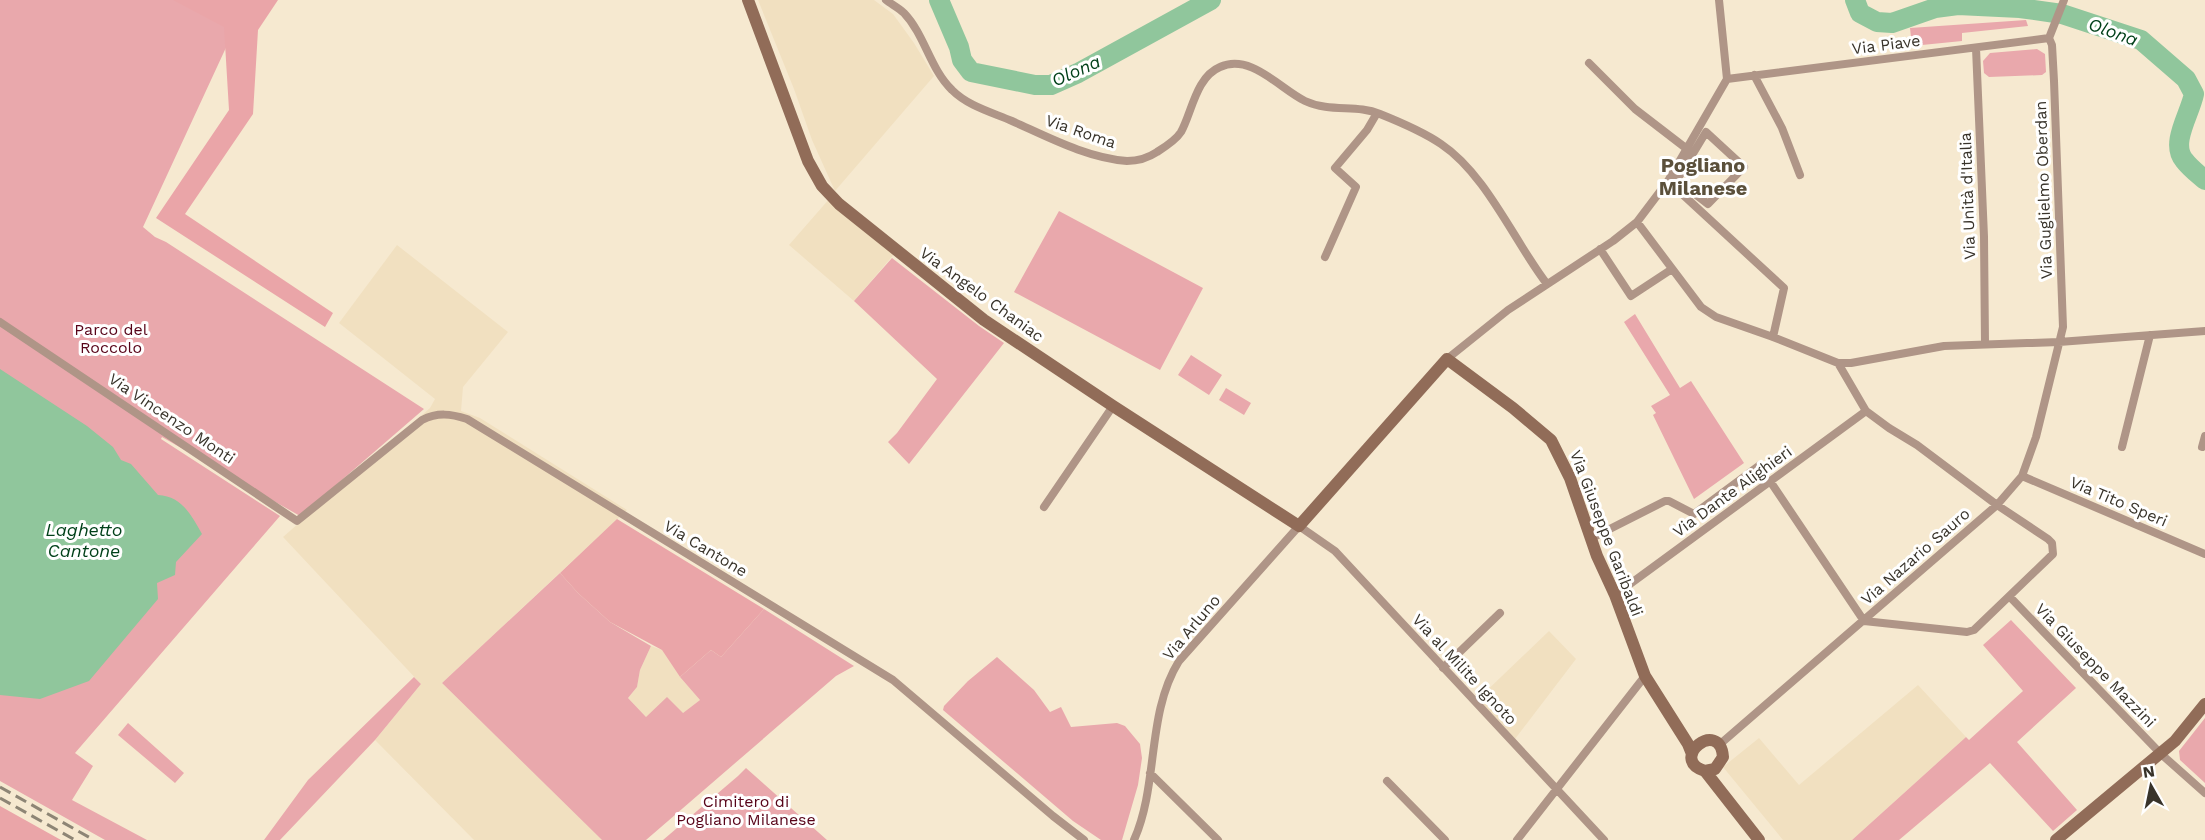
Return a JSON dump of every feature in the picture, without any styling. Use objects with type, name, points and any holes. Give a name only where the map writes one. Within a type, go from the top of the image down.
[{"type":"street","name":"Via Angelo Chaniac","points":[[748,0],[802,147],[814,174],[830,196],[984,320],[1299,526]]},
{"type":"street","name":"Via Roma","points":[[886,0],[904,14],[951,90],[972,105],[1106,158],[1130,161],[1147,158],[1165,147],[1180,133],[1201,88],[1210,75],[1220,67],[1237,64],[1272,78],[1295,96],[1314,105],[1338,110],[1369,110],[1408,126],[1442,144],[1466,166],[1488,194],[1547,284]]},
{"type":"street","points":[[1673,181],[1687,149],[1727,79],[1719,0]]},
{"type":"street","points":[[2049,38],[2063,1]]},
{"type":"street","name":"Via Piave","points":[[1727,79],[2049,38]]},
{"type":"street","name":"Via Guglielmo Oberdan","points":[[2049,38],[2052,45],[2062,274],[2063,327],[2059,342]]},
{"type":"street","name":"Via Unità d'Italia","points":[[1976,48],[1984,237],[1984,343]]},
{"type":"street","points":[[1589,63],[1635,109],[1687,149]]},
{"type":"street","points":[[1754,75],[1782,128],[1800,175]]},
{"type":"street","points":[[1326,257],[1356,187],[1335,168],[1367,130],[1377,113]]},
{"type":"street","points":[[1299,526],[1446,359],[1508,309],[1637,222],[1673,181],[1706,132],[1744,167],[1707,204],[1673,181]]},
{"type":"street","points":[[1673,181],[1784,288],[1773,336]]},
{"type":"street","points":[[1637,222],[1701,307],[1716,316],[1773,336],[1838,363],[1851,363],[1944,346],[2059,342],[2205,331]]},
{"type":"street","points":[[1600,249],[1631,296],[1672,269]]},
{"type":"street","name":"Via Vincenzo Monti","points":[[0,322],[297,521]]},
{"type":"street","points":[[2122,447],[2150,335]]},
{"type":"street","name":"Via Nazario Sauro","points":[[1715,743],[1864,621],[1997,504],[2022,476],[2036,437],[2059,342]]},
{"type":"street","name":"Via Giuseppe Garibaldi","points":[[1446,359],[1513,408],[1551,440],[1570,478],[1597,556],[1615,595],[1645,676],[1688,744],[1696,766],[1711,769],[1729,800],[1759,840]]},
{"type":"street","points":[[1770,481],[1864,621],[1970,632],[2050,559],[2054,548],[2048,539],[1866,411],[1838,363]]},
{"type":"street","points":[[1044,507],[1113,406]]},
{"type":"street","name":"Via Dante Alighieri","points":[[1615,595],[1866,411]]},
{"type":"street","name":"Via Cantone","points":[[297,521],[422,420],[440,414],[467,419],[893,680],[1084,840]]},
{"type":"street","points":[[2202,447],[2205,436]]},
{"type":"street","points":[[1592,538],[1665,501],[1694,514],[1760,465]]},
{"type":"street","name":"Via Tito Speri","points":[[2022,476],[2205,554]]},
{"type":"street","name":"Via al Milite Ignoto","points":[[1299,526],[1335,551],[1604,840]]},
{"type":"street","name":"Via Arluno","points":[[1134,840],[1143,812],[1164,696],[1172,671],[1299,526]]},
{"type":"street","name":"Via Giuseppe Mazzini","points":[[2010,597],[2161,754],[2205,793]]},
{"type":"street","points":[[1443,668],[1500,614]]},
{"type":"street","points":[[1517,840],[1645,676]]},
{"type":"street","points":[[2056,840],[2161,754],[2187,729],[2205,704]]},
{"type":"street","name":"Via Giuseppe Garibaldi","points":[[1674,724],[1692,738],[1715,743]]},
{"type":"street","points":[[1692,754],[1695,747],[1715,743],[1723,757],[1711,769]]},
{"type":"street","points":[[1150,773],[1218,840]]},
{"type":"street","points":[[1387,781],[1445,840]]},
{"type":"shaded area","points":[[173,0],[278,0],[258,30],[253,114],[185,214],[333,313],[325,327],[156,218],[229,110],[224,27]]},
{"type":"shaded area","points":[[758,0],[874,0],[893,14],[934,76],[835,191],[812,140]]},
{"type":"shaded area","points":[[830,198],[896,252],[854,301],[789,245]]},
{"type":"shaded area","points":[[397,245],[508,332],[463,387],[461,411],[480,418],[627,510],[442,683],[602,840],[474,840],[375,740],[421,684],[283,537],[430,408],[435,399],[339,323]]},
{"type":"shaded area","points":[[617,519],[764,609],[721,657],[711,650],[680,677],[662,650],[610,622],[560,573]]},
{"type":"shaded area","points":[[1549,631],[1576,659],[1515,739],[1478,699]]},
{"type":"shaded area","points":[[651,646],[662,650],[680,677],[700,700],[683,713],[646,717],[628,698],[637,687],[640,670]]},
{"type":"shaded area","points":[[1918,685],[1966,737],[1852,840],[1783,840],[1723,767],[1759,738],[1799,785]]},
{"type":"shaded area","points":[[0,806],[61,840],[0,840]]},
{"type":"green space","name":"Parco del Roccolo","points":[[0,0],[248,0],[143,227],[155,237],[424,409],[300,516],[162,437],[161,439],[280,516],[75,753],[93,766],[72,800],[147,840],[105,840],[0,781]]},
{"type":"green space","points":[[2026,20],[2028,26],[1962,33],[1962,41],[1912,46],[1910,28]]},
{"type":"green space","points":[[2037,49],[2045,54],[2046,72],[2042,75],[1989,77],[1984,73],[1983,61],[1990,53]]},
{"type":"green space","points":[[1059,211],[1203,288],[1160,370],[1014,292]]},
{"type":"green space","points":[[892,258],[1004,343],[909,464],[888,442],[937,379],[854,301]]},
{"type":"green space","points":[[1635,314],[1680,388],[1691,381],[1744,463],[1694,499],[1653,415],[1656,413],[1651,406],[1670,395],[1624,322]]},
{"type":"green space","points":[[1191,355],[1222,375],[1209,395],[1178,375]]},
{"type":"green space","points":[[1226,388],[1251,403],[1244,415],[1219,400]]},
{"type":"green space","points":[[560,573],[610,622],[651,646],[640,670],[637,687],[628,698],[646,717],[667,697],[683,713],[700,700],[680,677],[711,650],[721,657],[764,609],[854,666],[836,676],[646,840],[602,840],[442,683]]},
{"type":"green space","points":[[2011,620],[2076,688],[2017,742],[2077,810],[2053,831],[1990,763],[1899,840],[1852,840],[1966,737],[1969,740],[2023,691],[1983,645]]},
{"type":"green space","points":[[997,657],[1034,690],[1050,712],[1061,707],[1071,727],[1117,723],[1125,726],[1140,744],[1142,758],[1138,785],[1122,840],[1101,840],[1073,821],[943,710],[944,706],[968,681]]},
{"type":"green space","points":[[414,677],[421,684],[375,740],[280,840],[264,840],[308,780]]},
{"type":"green space","points":[[2205,718],[2205,783],[2180,760],[2179,751]]},
{"type":"green space","points":[[128,723],[184,773],[175,783],[118,735]]},
{"type":"green space","name":"Cimitero di Pogliano Milanese","points":[[746,768],[827,840],[663,840],[738,776]]},
{"type":"water","name":"Laghetto Cantone","points":[[0,369],[87,426],[113,447],[121,460],[131,464],[158,495],[180,503],[202,534],[176,562],[175,575],[157,583],[158,599],[89,681],[40,699],[0,695]]},
{"type":"waterway","name":"Olona","points":[[939,0],[959,47],[962,60],[971,72],[1035,85],[1051,85],[1078,73],[1211,0]]},
{"type":"waterway","name":"Olona","points":[[1855,0],[1860,13],[1877,22],[1892,23],[1935,8],[1958,5],[2020,8],[2062,14],[2141,40],[2186,79],[2194,94],[2182,128],[2180,153],[2191,168],[2205,180]]},
{"type":"railway","points":[[0,787],[94,840]]},
{"type":"railway","points":[[0,798],[75,840]]},
{"type":"district","name":"Pogliano Milanese","points":[[1703,176]]}]
